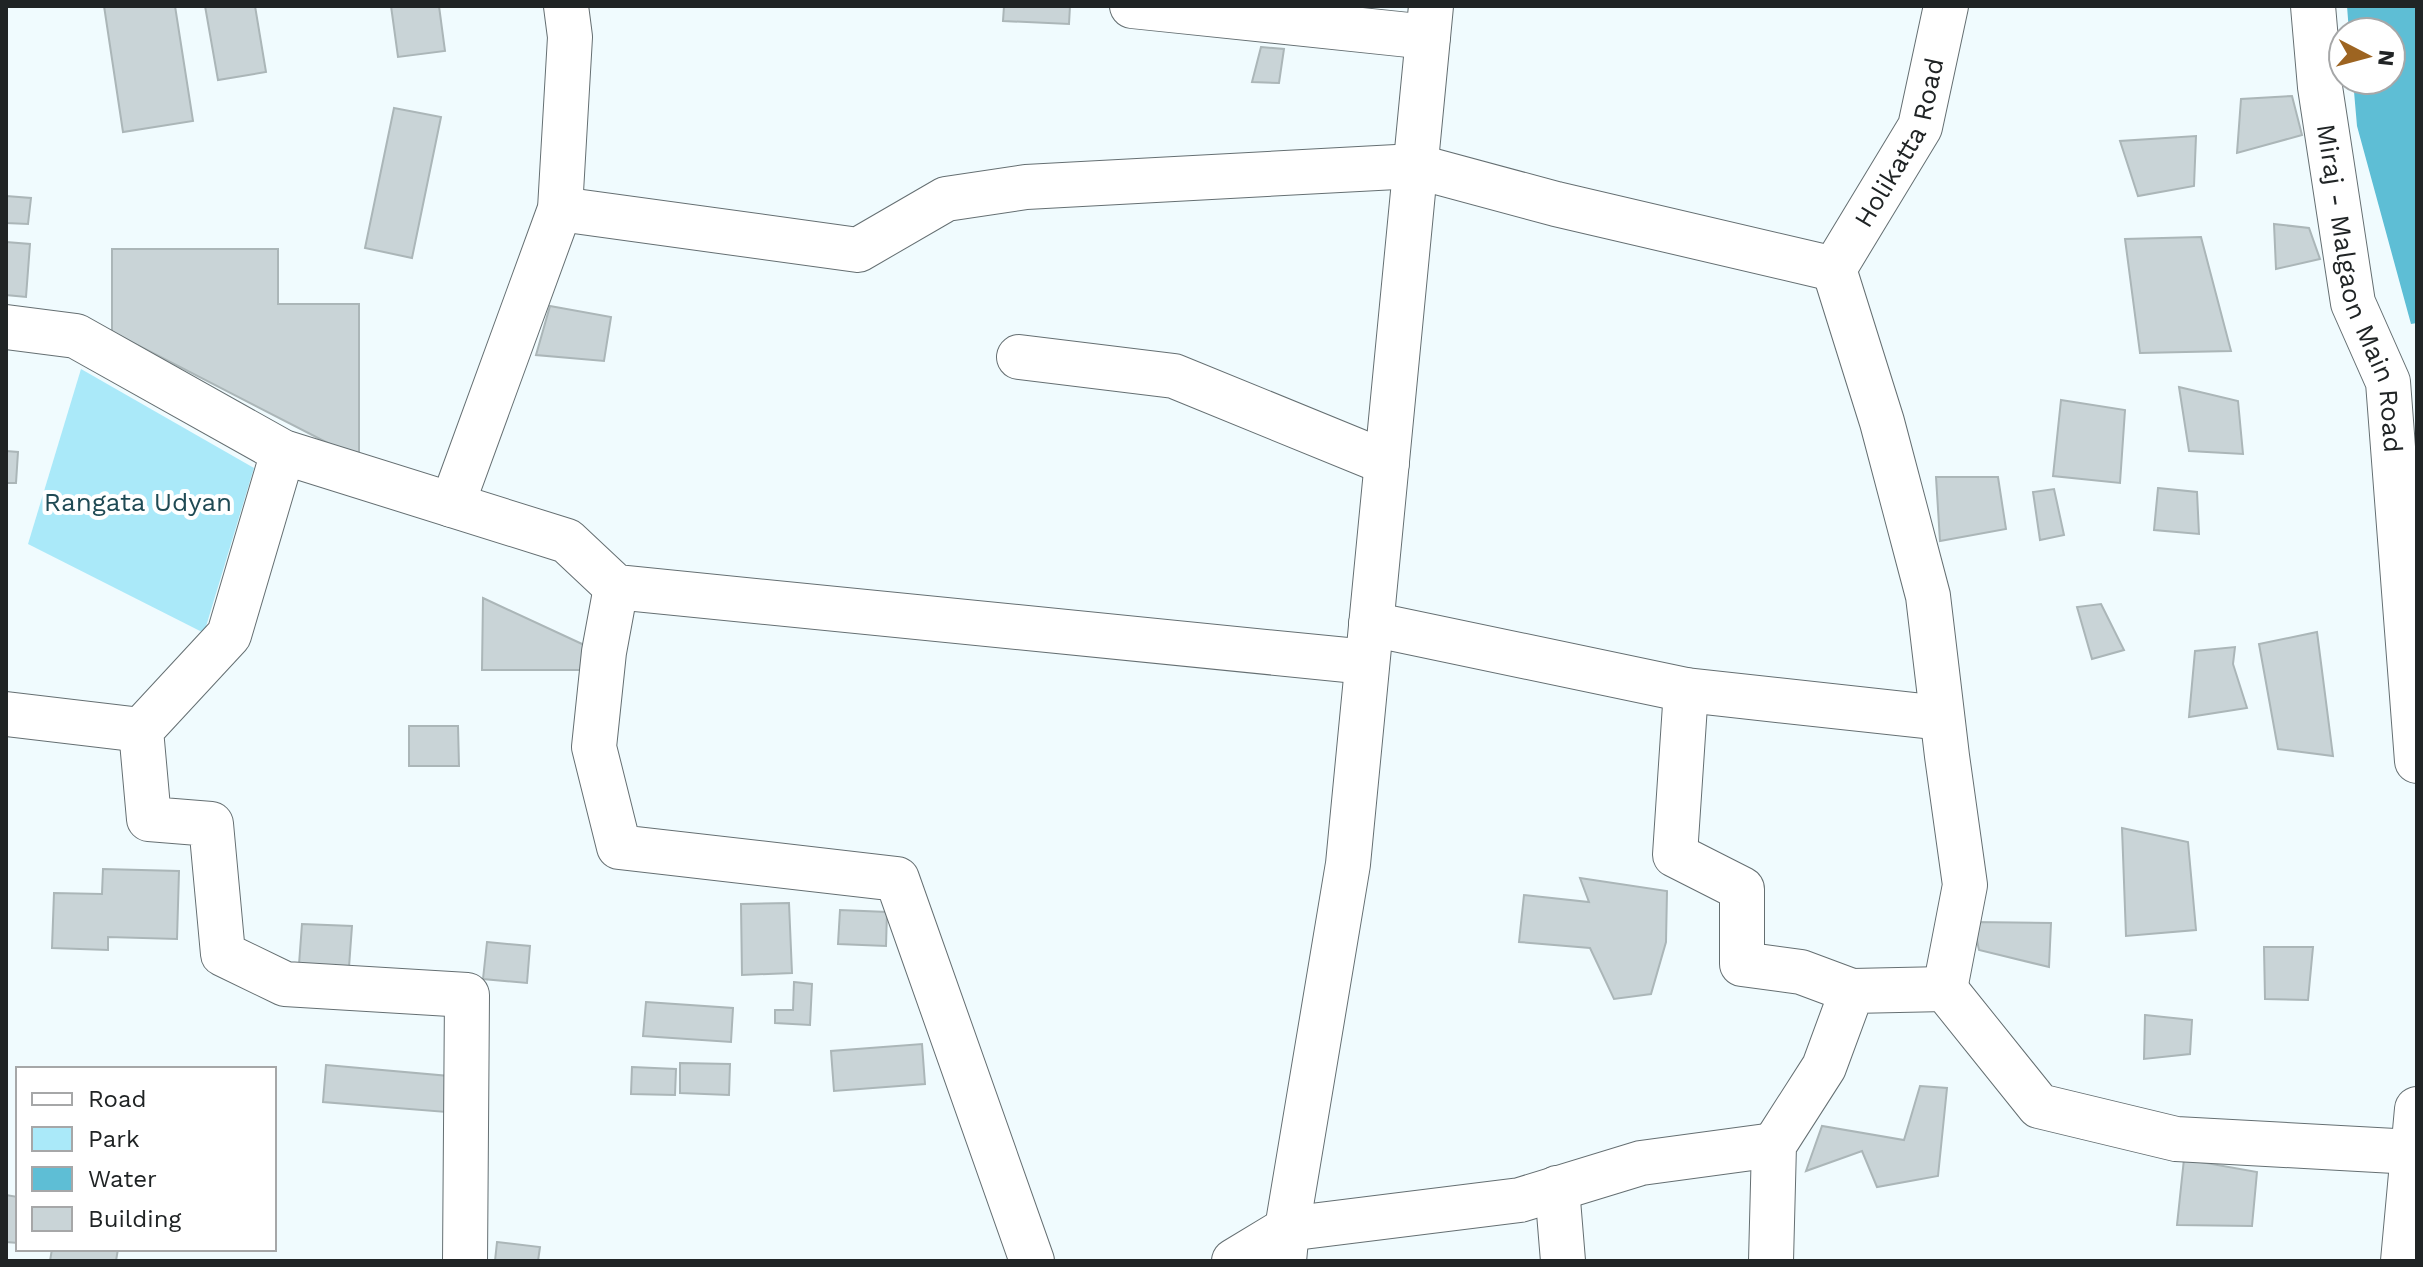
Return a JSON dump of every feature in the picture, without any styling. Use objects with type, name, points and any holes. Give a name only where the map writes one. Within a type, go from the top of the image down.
[{"type":"street","points":[[452,505],[560,209],[570,37],[566,6]]},
{"type":"street","points":[[1132,6],[1430,22],[1348,864],[1285,1245]]},
{"type":"street","name":"Holikatta Road","points":[[1834,269],[1920,127],[1946,6]]},
{"type":"street","name":"Miraj - Malgaon Main Road","points":[[2313,6],[2320,87],[2353,303],[2402,380],[2417,761]]},
{"type":"street","points":[[560,209],[858,250],[946,199],[1026,187],[1415,166],[1556,204],[1834,269],[1882,422],[1928,596],[1965,885],[1945,989],[2039,1106],[2176,1139],[2413,1152]]},
{"type":"street","points":[[6,327],[76,336],[283,452],[567,541],[616,587],[1369,643],[1686,690],[1942,718]]},
{"type":"street","points":[[1019,357],[1174,376],[1387,463]]},
{"type":"street","points":[[283,452],[229,635],[141,730],[149,819],[211,824],[223,954],[285,984],[467,995],[465,1261]]},
{"type":"street","points":[[616,587],[604,652],[594,747],[619,847],[897,879],[1032,1261]]},
{"type":"street","points":[[1686,690],[1675,855],[1742,889],[1742,964],[1801,972],[1852,991],[1945,989]]},
{"type":"street","points":[[6,714],[141,730]]},
{"type":"street","points":[[1771,1261],[1774,1145],[1824,1067],[1852,991]]},
{"type":"street","points":[[2403,1261],[2417,1109]]},
{"type":"street","points":[[1234,1261],[1285,1245],[1520,1200],[1641,1163],[1774,1145]]},
{"type":"street","points":[[1557,1188],[1563,1261]]},
{"type":"green space","name":"Rangata Udyan","points":[[81,369],[254,468],[204,633],[28,544]]},
{"type":"water","points":[[2347,6],[2417,6],[2417,323],[2411,324],[2357,126],[2354,96],[2407,96],[2407,16],[2348,16]]},
{"type":"building","points":[[104,6],[175,6],[193,121],[123,132]]},
{"type":"building","points":[[205,6],[255,6],[266,72],[218,80]]},
{"type":"building","points":[[391,6],[439,6],[445,51],[398,57]]},
{"type":"building","points":[[1004,6],[1070,6],[1069,24],[1003,21]]},
{"type":"building","points":[[1261,47],[1284,49],[1279,83],[1252,82]]},
{"type":"building","points":[[2292,96],[2302,135],[2237,153],[2241,99]]},
{"type":"building","points":[[394,108],[441,117],[412,258],[365,248]]},
{"type":"building","points":[[2196,136],[2194,186],[2138,196],[2120,141]]},
{"type":"building","points":[[6,196],[31,198],[28,224],[6,223]]},
{"type":"building","points":[[2274,224],[2309,228],[2320,259],[2276,269]]},
{"type":"building","points":[[2201,237],[2231,351],[2140,353],[2125,239]]},
{"type":"building","points":[[6,242],[30,244],[26,297],[6,295]]},
{"type":"building","points":[[112,249],[278,249],[278,304],[359,304],[359,459],[112,332]]},
{"type":"building","points":[[550,306],[611,317],[604,361],[536,355]]},
{"type":"building","points":[[2179,387],[2238,401],[2243,454],[2189,451]]},
{"type":"building","points":[[2061,400],[2125,410],[2120,483],[2053,476]]},
{"type":"building","points":[[6,451],[18,452],[16,483],[6,483]]},
{"type":"building","points":[[1936,477],[1998,477],[2006,529],[1940,541]]},
{"type":"building","points":[[2158,488],[2197,492],[2199,534],[2154,530]]},
{"type":"building","points":[[2054,489],[2064,535],[2040,540],[2033,492]]},
{"type":"building","points":[[483,598],[595,650],[595,670],[482,670]]},
{"type":"building","points":[[2101,604],[2124,650],[2092,659],[2077,607]]},
{"type":"building","points":[[2317,632],[2333,756],[2278,749],[2259,644]]},
{"type":"building","points":[[2235,647],[2233,664],[2247,708],[2189,717],[2195,651]]},
{"type":"building","points":[[409,726],[458,726],[459,766],[409,766]]},
{"type":"building","points":[[2122,828],[2188,842],[2196,930],[2126,936]]},
{"type":"building","points":[[103,869],[179,871],[177,939],[108,937],[108,950],[52,948],[54,893],[102,894]]},
{"type":"building","points":[[1580,878],[1667,891],[1666,942],[1651,994],[1614,999],[1590,948],[1519,942],[1524,895],[1589,902]]},
{"type":"building","points":[[789,903],[792,973],[742,975],[741,904]]},
{"type":"building","points":[[840,910],[887,912],[886,946],[838,944]]},
{"type":"building","points":[[1973,922],[2051,923],[2049,967],[1979,950]]},
{"type":"building","points":[[302,924],[352,926],[348,981],[298,978]]},
{"type":"building","points":[[487,942],[530,946],[527,983],[483,979]]},
{"type":"building","points":[[2264,947],[2313,947],[2308,1000],[2265,999]]},
{"type":"building","points":[[794,982],[812,984],[810,1025],[775,1023],[775,1010],[793,1010]]},
{"type":"building","points":[[646,1002],[733,1008],[731,1042],[643,1036]]},
{"type":"building","points":[[2145,1015],[2192,1020],[2190,1054],[2144,1059]]},
{"type":"building","points":[[922,1044],[925,1084],[834,1091],[831,1051]]},
{"type":"building","points":[[680,1063],[730,1064],[729,1095],[680,1093]]},
{"type":"building","points":[[326,1065],[449,1076],[446,1112],[323,1102]]},
{"type":"building","points":[[632,1067],[676,1069],[675,1095],[631,1094]]},
{"type":"building","points":[[1920,1086],[1947,1088],[1938,1176],[1877,1187],[1862,1151],[1806,1171],[1822,1126],[1904,1140]]},
{"type":"building","points":[[2184,1159],[2257,1172],[2252,1226],[2177,1225]]},
{"type":"building","points":[[6,1195],[16,1197],[16,1243],[6,1242]]},
{"type":"building","points":[[497,1242],[540,1247],[538,1261],[495,1261]]},
{"type":"building","points":[[52,1251],[118,1251],[116,1261],[50,1261]]}]
